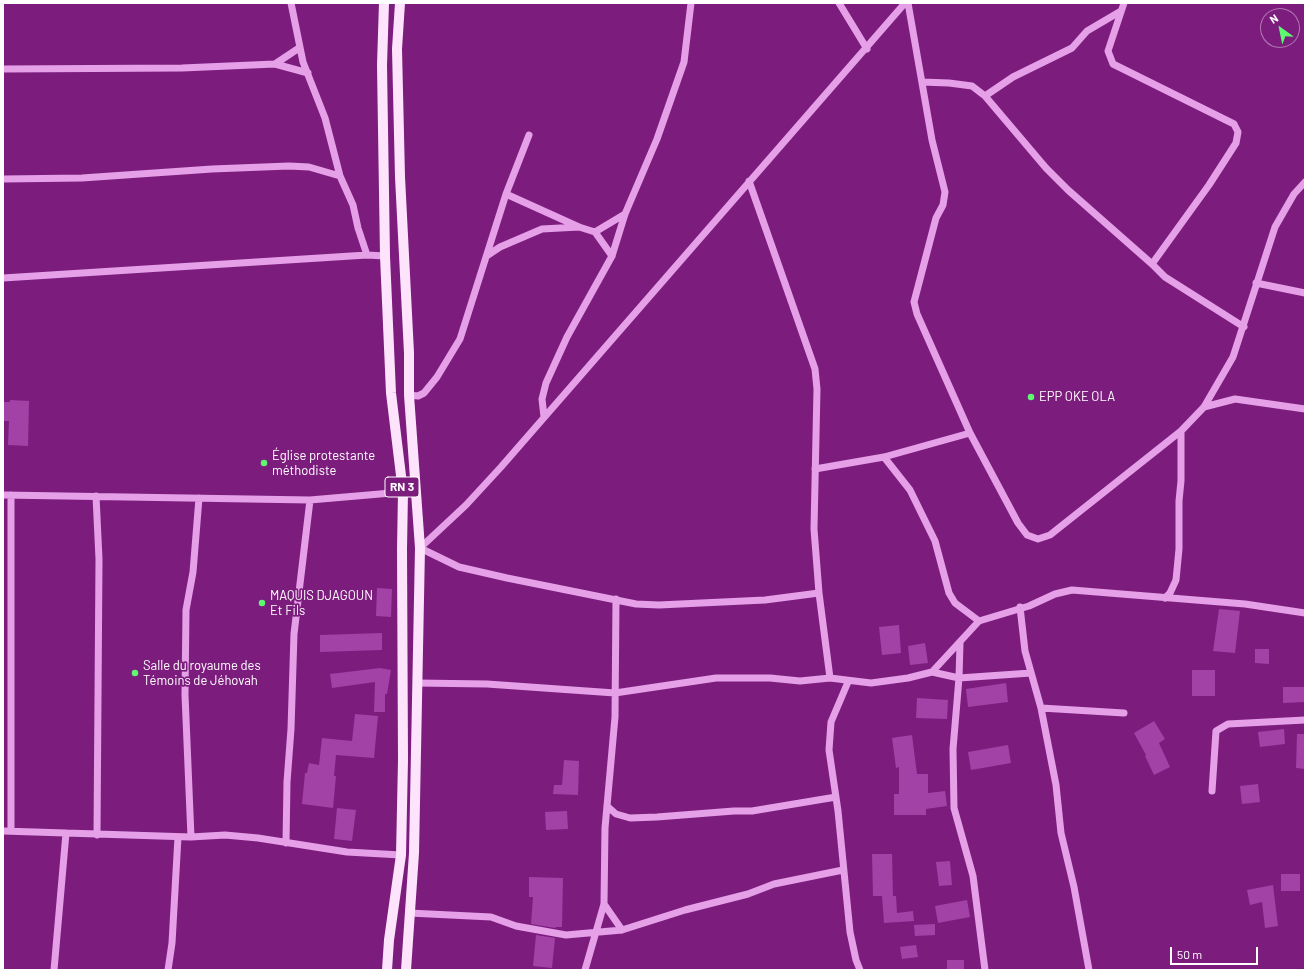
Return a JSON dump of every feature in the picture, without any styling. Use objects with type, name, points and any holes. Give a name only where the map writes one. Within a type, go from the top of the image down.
[{"type":"main road","name":"RN 3","points":[[384,3],[382,66],[385,256],[391,394],[403,492],[403,760],[401,855],[389,940],[388,970]]},
{"type":"main road","name":"RN 3","points":[[400,3],[397,49],[399,161],[409,353],[409,395],[420,548],[414,853],[406,970]]},
{"type":"street","points":[[291,3],[298,34],[299,48],[325,118],[340,176],[353,205],[358,228],[367,256]]},
{"type":"street","points":[[544,417],[542,399],[546,383],[567,337],[612,256],[625,214],[657,139],[684,62],[691,3]]},
{"type":"street","points":[[839,3],[866,49]]},
{"type":"street","points":[[819,593],[765,600],[659,605],[636,604],[616,598],[507,578],[459,566],[420,548],[466,505],[749,181],[907,3]]},
{"type":"street","points":[[907,3],[932,140],[945,192],[942,205],[936,218],[914,302],[917,314],[970,433],[1018,523],[1027,535],[1038,539],[1050,535],[1181,431],[1204,407],[1233,357],[1244,327],[1274,227],[1294,194],[1305,182]]},
{"type":"street","points":[[1124,3],[1108,51],[1113,64],[1234,124],[1238,132],[1236,143],[1210,186],[1152,264]]},
{"type":"street","points":[[985,96],[1013,77],[1072,48],[1087,31],[1121,11]]},
{"type":"street","points":[[276,64],[299,48]]},
{"type":"street","points":[[3,69],[182,68],[276,64],[308,74]]},
{"type":"street","points":[[922,82],[949,82],[972,86],[985,96],[1046,168],[1068,190],[1165,277],[1244,327]]},
{"type":"street","points":[[409,395],[418,396],[424,393],[437,377],[460,339],[488,255],[506,194],[529,135]]},
{"type":"street","points":[[3,179],[82,178],[212,169],[289,166],[309,167],[340,176]]},
{"type":"street","points":[[749,181],[815,369],[817,389],[814,529],[819,593],[830,678]]},
{"type":"street","points":[[506,194],[579,227],[595,232],[612,256]]},
{"type":"street","points":[[595,232],[625,214]]},
{"type":"street","points":[[488,255],[500,247],[542,229],[579,227]]},
{"type":"street","points":[[3,278],[385,256]]},
{"type":"street","points":[[1256,283],[1305,293]]},
{"type":"street","points":[[1204,407],[1235,399],[1305,409]]},
{"type":"street","points":[[1165,598],[1170,593],[1176,580],[1179,549],[1181,431]]},
{"type":"street","points":[[815,469],[884,457],[970,433]]},
{"type":"street","points":[[884,457],[910,490],[935,541],[949,594],[955,603],[980,621]]},
{"type":"street","points":[[11,831],[7,495],[310,500],[403,492]]},
{"type":"street","points":[[96,496],[99,559],[97,835]]},
{"type":"street","points":[[191,837],[186,694],[186,610],[193,572],[199,498]]},
{"type":"street","points":[[286,843],[294,634],[310,500]]},
{"type":"street","points":[[932,672],[980,621],[1020,607],[1029,606],[1055,594],[1072,590],[1245,604],[1305,613]]},
{"type":"street","points":[[585,970],[604,904],[607,806],[615,717],[616,598]]},
{"type":"street","points":[[1020,607],[1025,651],[1041,708],[1056,785],[1061,833],[1074,887],[1089,970]]},
{"type":"street","points":[[960,643],[959,678],[953,749],[954,808],[973,876],[985,970]]},
{"type":"street","points":[[417,683],[487,684],[615,693],[716,678],[770,678],[800,681],[830,678],[848,682],[871,683],[908,678],[932,672],[959,678],[1031,672]]},
{"type":"street","points":[[848,682],[831,722],[829,732],[850,932],[856,960],[860,970]]},
{"type":"street","points":[[1041,708],[1124,712]]},
{"type":"street","points":[[1212,791],[1216,730],[1228,724],[1305,720]]},
{"type":"street","points":[[607,806],[616,814],[630,818],[657,817],[752,811],[836,797]]},
{"type":"street","points":[[3,831],[178,837],[225,835],[347,852],[401,855]]},
{"type":"street","points":[[54,970],[66,833]]},
{"type":"street","points":[[168,970],[172,943],[178,837]]},
{"type":"street","points":[[409,913],[491,917],[516,926],[566,935],[596,933],[622,930],[685,910],[748,894],[774,884],[843,870]]},
{"type":"street","points":[[604,904],[622,930]]},
{"type":"building","points":[[10,400],[29,401],[28,446],[8,445],[9,421],[3,421],[3,402],[10,402]]},
{"type":"building","points":[[377,588],[392,589],[391,617],[376,616]]},
{"type":"building","points":[[1219,609],[1240,611],[1235,653],[1213,651]]},
{"type":"building","points":[[899,625],[901,653],[882,655],[879,627]]},
{"type":"building","points":[[382,633],[382,650],[320,652],[320,635]]},
{"type":"building","points":[[925,643],[928,663],[910,665],[908,646]]},
{"type":"building","points":[[1255,649],[1269,649],[1269,664],[1255,663]]},
{"type":"building","points":[[380,668],[391,670],[387,694],[385,694],[385,712],[374,712],[375,682],[332,688],[330,674]]},
{"type":"building","points":[[1192,670],[1215,670],[1215,696],[1192,696]]},
{"type":"building","points":[[1006,683],[1008,702],[968,707],[966,689]]},
{"type":"building","points":[[1283,687],[1305,687],[1305,702],[1283,703]]},
{"type":"building","points":[[917,698],[948,700],[947,719],[916,718]]},
{"type":"building","points":[[355,714],[378,716],[374,758],[336,755],[333,808],[302,804],[305,773],[307,773],[309,763],[319,765],[322,738],[352,741]]},
{"type":"building","points":[[1154,721],[1165,739],[1159,743],[1170,767],[1154,775],[1145,756],[1146,755],[1134,733]]},
{"type":"building","points":[[1284,729],[1285,744],[1260,747],[1258,732]]},
{"type":"building","points":[[1297,734],[1305,734],[1305,769],[1296,768]]},
{"type":"building","points":[[912,735],[917,774],[928,774],[928,793],[945,791],[947,806],[926,809],[926,815],[894,815],[894,794],[899,794],[899,767],[896,768],[892,738]]},
{"type":"building","points":[[1008,745],[1011,763],[971,770],[968,752]]},
{"type":"building","points":[[564,760],[579,761],[578,795],[553,794],[554,785],[562,785]]},
{"type":"building","points":[[1258,784],[1260,802],[1242,804],[1240,786]]},
{"type":"building","points":[[337,808],[356,810],[352,841],[334,839]]},
{"type":"building","points":[[567,811],[568,829],[546,830],[545,812]]},
{"type":"building","points":[[872,854],[892,854],[893,896],[896,896],[897,913],[913,911],[914,921],[884,923],[882,896],[873,896]]},
{"type":"building","points":[[950,861],[952,885],[939,886],[936,862]]},
{"type":"building","points":[[1281,874],[1300,874],[1300,891],[1281,891]]},
{"type":"building","points":[[529,877],[563,878],[562,927],[555,928],[531,924],[533,897],[529,897]]},
{"type":"building","points":[[1273,885],[1278,926],[1265,928],[1262,902],[1250,905],[1247,890]]},
{"type":"building","points":[[967,900],[970,917],[938,923],[935,906]]},
{"type":"building","points":[[935,924],[935,935],[915,936],[914,925]]},
{"type":"building","points":[[536,935],[555,938],[552,968],[533,966]]},
{"type":"building","points":[[916,945],[918,957],[902,959],[900,947]]},
{"type":"building","points":[[947,960],[964,960],[964,970],[947,970]]},
{"type":"place","name":"EPP OKE OLA","points":[[1031,397]]},
{"type":"place","name":"Église protestante méthodiste","points":[[264,463]]},
{"type":"place","name":"MAQUIS DJAGOUN Et Fils","points":[[262,603]]},
{"type":"place","name":"Salle du royaume des Témoins de Jéhovah","points":[[135,673]]}]
